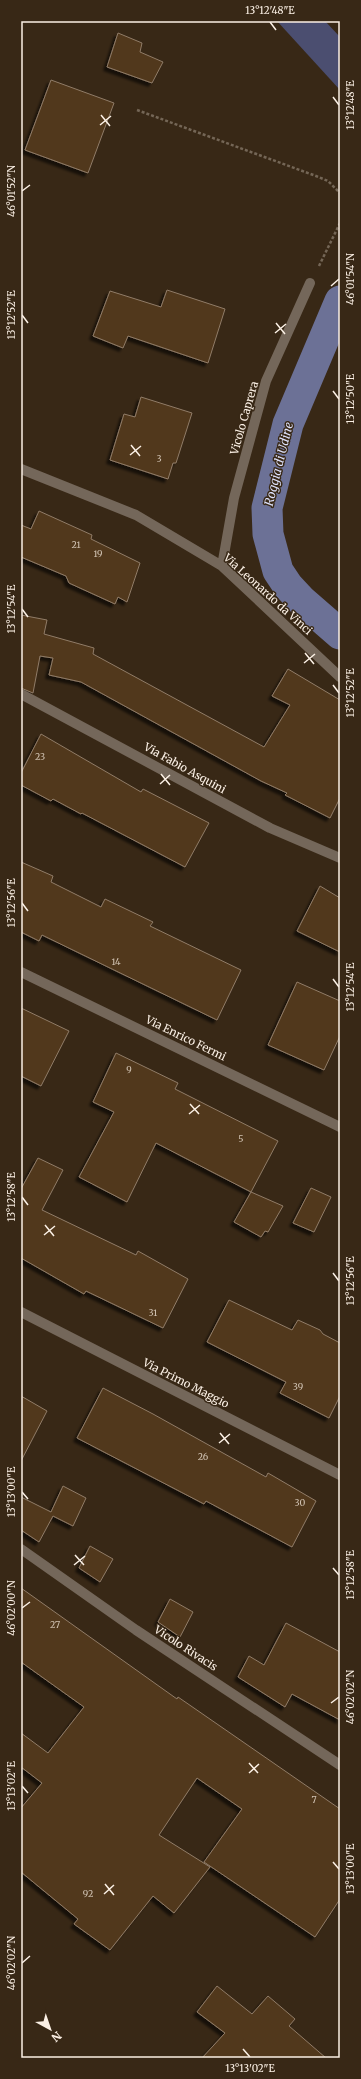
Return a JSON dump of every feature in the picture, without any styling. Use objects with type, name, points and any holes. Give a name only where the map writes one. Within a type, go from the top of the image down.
[{"type":"street","name":"Vicolo Caprera","points":[[222,566],[234,498],[266,381],[310,283]]},
{"type":"street","name":"Via Leonardo da Vinci","points":[[21,469],[136,515],[222,566],[340,677]]},
{"type":"street","name":"Via Fabio Asquini","points":[[21,694],[270,828],[340,858]]},
{"type":"street","name":"Via Enrico Fermi","points":[[21,972],[340,1126]]},
{"type":"street","name":"Via Primo Maggio","points":[[21,1312],[340,1475]]},
{"type":"street","name":"Vicolo Rivacis","points":[[21,1549],[136,1630],[340,1765]]},
{"type":"path","points":[[138,110],[316,176],[328,181],[340,193]]},
{"type":"path","points":[[310,283],[340,223]]},
{"type":"shaded area","points":[[277,21],[325,21],[340,37],[340,90]]},
{"type":"building","points":[[118,33],[142,43],[140,52],[163,62],[152,83],[107,67]]},
{"type":"building","points":[[51,80],[114,103],[88,173],[25,150]]},
{"type":"building","points":[[167,290],[225,309],[208,363],[128,336],[123,348],[93,336],[110,291],[161,307]]},
{"type":"building","points":[[141,397],[192,413],[176,463],[173,463],[168,479],[110,460],[124,414],[135,417]]},
{"type":"building","points":[[39,511],[92,535],[91,539],[140,563],[127,602],[118,597],[115,604],[69,583],[66,576],[21,557],[21,525],[31,529]]},
{"type":"building","points":[[21,615],[47,620],[44,634],[94,648],[93,654],[264,747],[290,705],[272,696],[288,669],[340,700],[340,798],[330,818],[285,795],[287,793],[261,781],[81,682],[49,675],[53,658],[40,656],[33,693],[21,688]]},
{"type":"building","points":[[41,734],[141,792],[143,789],[209,823],[185,867],[82,813],[81,814],[53,799],[51,801],[21,785],[21,773]]},
{"type":"building","points":[[21,862],[53,876],[51,882],[101,907],[105,899],[153,922],[150,926],[241,970],[217,1020],[42,935],[39,941],[21,932]]},
{"type":"building","points":[[320,886],[340,898],[340,952],[297,931]]},
{"type":"building","points":[[297,982],[340,1001],[340,1036],[324,1070],[268,1045]]},
{"type":"building","points":[[21,1008],[69,1031],[41,1086],[21,1076]]},
{"type":"building","points":[[116,1053],[178,1083],[175,1089],[278,1141],[251,1192],[156,1143],[127,1202],[79,1177],[114,1112],[93,1102]]},
{"type":"building","points":[[38,1158],[63,1170],[42,1210],[136,1255],[138,1251],[188,1279],[163,1328],[86,1291],[84,1294],[21,1258],[21,1189]]},
{"type":"building","points":[[311,1188],[331,1197],[314,1232],[293,1223]]},
{"type":"building","points":[[251,1192],[283,1206],[268,1232],[265,1231],[261,1237],[234,1222]]},
{"type":"building","points":[[229,1300],[292,1330],[298,1320],[320,1330],[323,1334],[340,1343],[340,1396],[329,1418],[280,1393],[286,1382],[207,1342]]},
{"type":"building","points":[[103,1388],[266,1477],[268,1473],[316,1501],[292,1547],[206,1501],[204,1504],[77,1438]]},
{"type":"building","points":[[21,1396],[47,1411],[21,1461]]},
{"type":"building","points":[[63,1486],[86,1498],[73,1526],[53,1516],[39,1542],[21,1530],[21,1497],[51,1512]]},
{"type":"building","points":[[90,1546],[113,1559],[100,1582],[79,1568]]},
{"type":"building","points":[[21,1588],[177,1699],[178,1697],[340,1809],[340,1899],[315,1937],[204,1862],[242,1809],[197,1778],[159,1835],[210,1867],[174,1913],[153,1896],[110,1950],[74,1924],[78,1919],[21,1872],[21,1808],[42,1783],[21,1767],[21,1733],[48,1753],[84,1707],[21,1662]]},
{"type":"building","points":[[170,1599],[193,1612],[180,1637],[158,1622]]},
{"type":"building","points":[[286,1623],[340,1652],[340,1720],[292,1694],[285,1707],[238,1677],[249,1656],[264,1665]]},
{"type":"building","points":[[217,1986],[252,2014],[268,1996],[295,2019],[289,2026],[326,2058],[202,2058],[225,2033],[197,2012]]},
{"type":"waterway","name":"Roggia di Udine","points":[[340,301],[288,424],[267,508],[268,534],[278,571],[288,586],[302,601],[340,634]]}]
